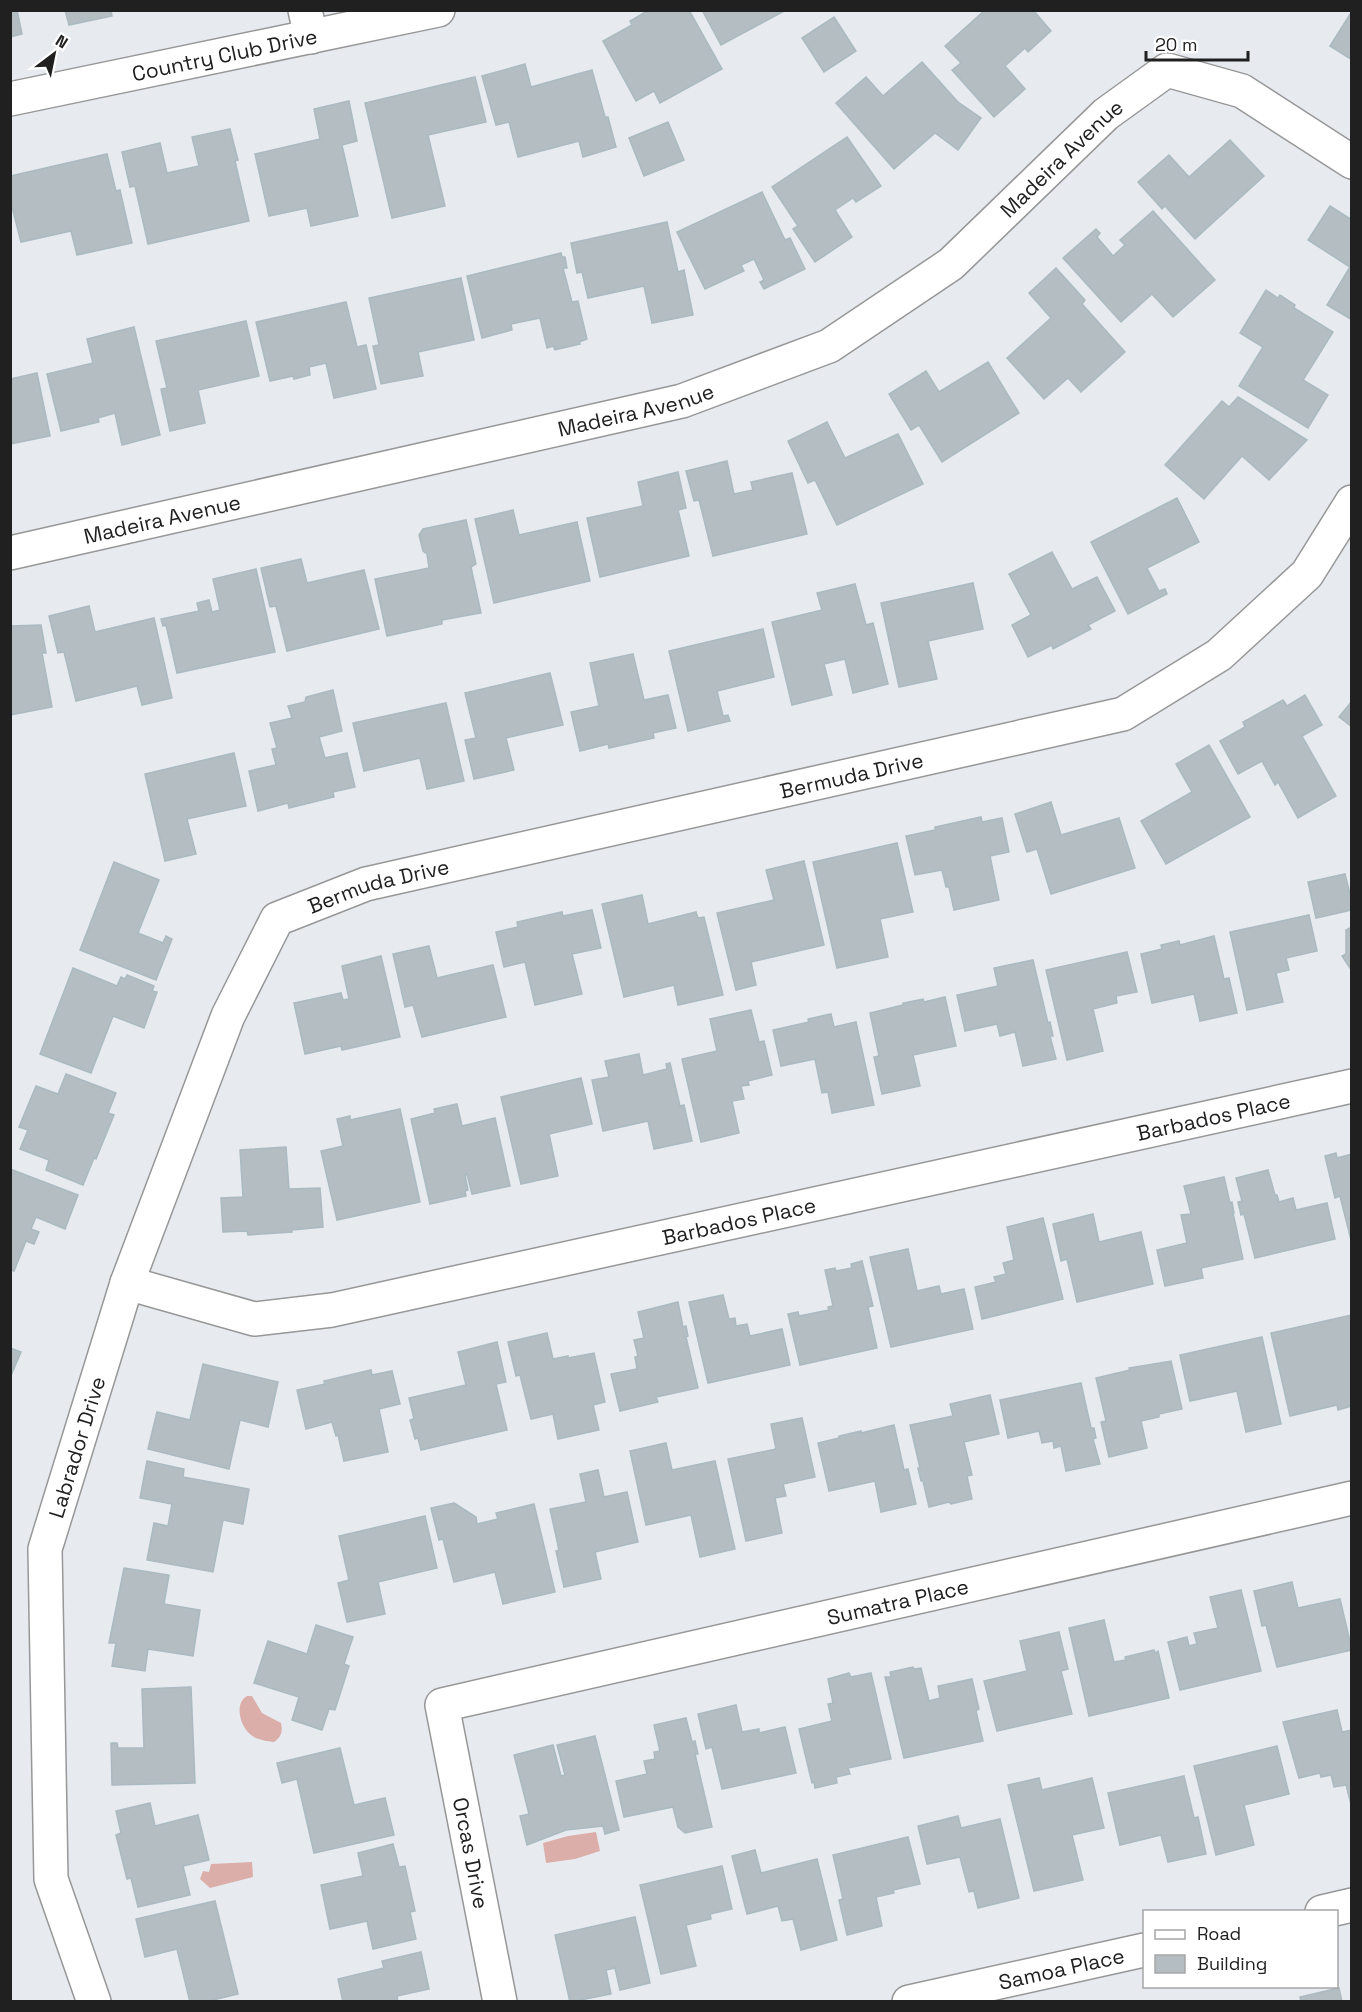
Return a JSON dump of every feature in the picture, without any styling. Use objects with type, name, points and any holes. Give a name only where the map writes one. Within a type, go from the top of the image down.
[{"type":"street","name":"Country Club Drive","points":[[10,99],[308,24],[438,10]]},
{"type":"street","name":"Madeira Avenue","points":[[10,553],[682,401],[829,346],[951,264],[1106,114],[1167,70],[1242,92],[1352,162]]},
{"type":"street","name":"Bermuda Drive","points":[[277,919],[366,884],[1123,714],[1219,656],[1307,574],[1352,502]]},
{"type":"street","name":"Labrador Drive","points":[[94,2001],[51,1879],[45,1549],[127,1283],[228,1016],[277,919]]},
{"type":"street","name":"Barbados Place","points":[[127,1283],[254,1319],[332,1310],[1352,1086]]},
{"type":"street","name":"Sumatra Place","points":[[442,1704],[1352,1498]]},
{"type":"street","name":"Orcas Drive","points":[[442,1704],[500,2001]]},
{"type":"street","points":[[1327,1910],[1352,1905]]},
{"type":"street","name":"Samoa Place","points":[[909,2001],[1143,1950]]},
{"type":"shaded area","points":[[252,1696],[262,1713],[281,1723],[281,1734],[274,1742],[255,1738],[243,1726],[240,1709],[243,1699]]},
{"type":"shaded area","points":[[596,1832],[600,1851],[575,1859],[546,1863],[543,1843]]},
{"type":"shaded area","points":[[252,1862],[253,1877],[210,1888],[200,1879],[203,1871],[209,1872],[211,1864]]},
{"type":"building","points":[[10,10],[17,10],[22,34],[10,37]]},
{"type":"building","points":[[65,10],[111,10],[112,16],[69,25]]},
{"type":"building","points":[[649,10],[689,10],[722,69],[660,103],[654,91],[636,101],[603,41],[632,25],[630,21]]},
{"type":"building","points":[[702,10],[786,10],[721,45]]},
{"type":"building","points":[[985,10],[1033,10],[1051,31],[1028,52],[1025,48],[1005,66],[1025,89],[994,117],[952,70],[961,63],[945,46]]},
{"type":"building","points":[[1352,11],[1352,60],[1330,46]]},
{"type":"building","points":[[834,17],[856,51],[824,72],[802,38]]},
{"type":"building","points":[[922,62],[958,102],[981,118],[958,150],[935,133],[894,169],[836,103],[866,77],[883,96]]},
{"type":"building","points":[[525,64],[531,87],[592,70],[616,147],[583,157],[579,141],[518,157],[509,122],[496,125],[482,76]]},
{"type":"building","points":[[475,77],[486,122],[428,135],[445,206],[392,218],[365,103]]},
{"type":"building","points":[[349,101],[357,141],[342,145],[358,216],[311,226],[307,208],[269,216],[255,154],[320,139],[314,109]]},
{"type":"building","points":[[668,122],[684,160],[644,176],[629,138]]},
{"type":"building","points":[[230,129],[249,221],[148,244],[135,186],[130,187],[122,152],[160,143],[167,173],[199,166],[192,137]]},
{"type":"building","points":[[847,137],[881,186],[856,202],[853,198],[835,210],[852,237],[815,262],[793,229],[798,226],[772,187]]},
{"type":"building","points":[[1230,140],[1264,176],[1195,239],[1165,206],[1162,209],[1138,182],[1169,155],[1189,177]]},
{"type":"building","points":[[107,154],[116,191],[120,190],[132,243],[77,255],[71,231],[21,242],[10,199],[10,176]]},
{"type":"building","points":[[762,192],[785,240],[790,238],[805,269],[764,289],[760,282],[764,280],[754,259],[741,265],[744,271],[705,289],[677,232]]},
{"type":"building","points":[[1330,206],[1352,220],[1352,320],[1327,305],[1350,267],[1308,240]]},
{"type":"building","points":[[1153,211],[1215,280],[1173,317],[1152,294],[1121,322],[1063,258],[1096,229],[1100,233],[1097,237],[1113,256],[1125,245],[1120,240]]},
{"type":"building","points":[[667,222],[678,272],[684,270],[693,315],[652,323],[644,286],[588,298],[582,272],[577,273],[571,243]]},
{"type":"building","points":[[561,253],[562,257],[565,257],[567,268],[563,268],[572,302],[578,301],[587,339],[579,342],[580,344],[555,350],[553,346],[547,348],[540,318],[511,324],[512,330],[482,338],[467,276]]},
{"type":"building","points":[[1056,268],[1085,300],[1082,304],[1125,352],[1081,392],[1068,378],[1044,399],[1007,358],[1051,318],[1029,293]]},
{"type":"building","points":[[461,278],[474,340],[418,352],[423,376],[381,384],[373,346],[379,345],[369,298]]},
{"type":"building","points":[[1266,290],[1278,298],[1280,295],[1295,305],[1294,308],[1333,332],[1303,380],[1328,395],[1308,428],[1239,386],[1263,347],[1240,333]]},
{"type":"building","points":[[346,302],[357,347],[366,345],[376,389],[334,398],[326,363],[309,367],[310,375],[270,381],[256,322]]},
{"type":"building","points":[[246,321],[259,376],[198,390],[205,423],[170,431],[161,389],[167,388],[156,341]]},
{"type":"building","points":[[134,327],[160,435],[122,445],[115,413],[98,418],[99,422],[61,431],[47,374],[93,363],[87,339]]},
{"type":"building","points":[[988,362],[1019,413],[942,462],[919,425],[911,430],[889,394],[926,371],[939,392]]},
{"type":"building","points":[[37,373],[50,436],[10,444],[10,379]]},
{"type":"building","points":[[1238,397],[1307,440],[1269,480],[1242,456],[1204,499],[1165,465],[1222,401],[1229,407]]},
{"type":"building","points":[[827,422],[845,458],[898,434],[923,484],[837,525],[815,480],[808,483],[788,441]]},
{"type":"building","points":[[727,461],[734,494],[753,490],[751,482],[792,473],[807,534],[713,556],[699,500],[694,501],[686,471]]},
{"type":"building","points":[[678,472],[686,508],[678,510],[689,556],[600,577],[587,518],[643,506],[638,482]]},
{"type":"building","points":[[1177,498],[1199,542],[1147,568],[1159,591],[1165,589],[1167,594],[1128,614],[1091,542]]},
{"type":"building","points":[[513,510],[519,535],[577,522],[590,581],[494,603],[475,519]]},
{"type":"building","points":[[466,520],[476,564],[471,567],[481,613],[442,620],[442,624],[387,636],[375,579],[429,568],[427,554],[423,551],[419,535],[423,529]]},
{"type":"building","points":[[1052,552],[1072,589],[1097,577],[1115,611],[1088,625],[1091,629],[1053,649],[1052,645],[1028,657],[1012,625],[1031,615],[1009,574]]},
{"type":"building","points":[[301,559],[307,583],[364,570],[379,629],[287,651],[276,606],[270,607],[261,568]]},
{"type":"building","points":[[256,569],[275,652],[177,673],[166,625],[163,626],[161,619],[199,611],[197,603],[209,600],[212,612],[220,610],[213,579]]},
{"type":"building","points":[[973,583],[983,629],[928,641],[937,679],[899,687],[881,603]]},
{"type":"building","points":[[855,584],[866,625],[873,623],[888,684],[853,693],[845,659],[824,664],[832,695],[792,705],[772,622],[822,610],[817,593]]},
{"type":"building","points":[[89,606],[95,632],[154,618],[172,698],[142,705],[137,686],[76,701],[64,652],[58,653],[49,616]]},
{"type":"building","points":[[41,625],[46,653],[42,653],[52,707],[10,715],[10,626]]},
{"type":"building","points":[[763,629],[774,677],[717,691],[723,716],[728,715],[730,721],[688,731],[669,651]]},
{"type":"building","points":[[633,654],[644,700],[668,695],[676,728],[653,733],[654,738],[609,748],[608,744],[580,751],[571,712],[599,706],[590,663]]},
{"type":"building","points":[[550,673],[563,725],[506,738],[514,770],[474,779],[465,740],[476,738],[465,693]]},
{"type":"building","points":[[333,690],[342,731],[319,737],[325,758],[347,753],[355,787],[333,792],[334,797],[289,808],[288,803],[258,811],[249,771],[276,765],[272,749],[277,748],[270,723],[292,718],[288,706],[305,702],[306,697]]},
{"type":"building","points":[[1305,695],[1322,725],[1302,736],[1336,796],[1298,818],[1278,782],[1275,785],[1262,761],[1238,774],[1220,741],[1245,727],[1243,722],[1283,700],[1287,706]]},
{"type":"building","points":[[1352,701],[1352,727],[1339,717]]},
{"type":"building","points":[[446,703],[464,781],[427,789],[420,758],[364,771],[353,723]]},
{"type":"building","points":[[1209,745],[1250,817],[1166,864],[1141,821],[1192,792],[1176,764]]},
{"type":"building","points":[[234,753],[246,806],[187,819],[196,854],[165,861],[145,774]]},
{"type":"building","points":[[1051,802],[1061,835],[1119,818],[1135,868],[1051,894],[1037,849],[1027,852],[1015,814]]},
{"type":"building","points":[[981,817],[982,822],[1002,818],[1009,852],[990,856],[999,900],[954,910],[949,887],[946,887],[942,870],[915,875],[906,836]]},
{"type":"building","points":[[897,843],[913,912],[880,919],[888,957],[837,968],[813,862]]},
{"type":"building","points":[[804,861],[824,945],[751,962],[756,985],[736,990],[717,913],[774,900],[766,870]]},
{"type":"building","points":[[114,862],[159,880],[138,933],[163,943],[166,936],[172,939],[156,980],[80,950]]},
{"type":"building","points":[[1345,874],[1352,910],[1316,918],[1308,882]]},
{"type":"building","points":[[642,895],[648,924],[696,912],[698,918],[704,917],[723,995],[678,1005],[674,985],[624,997],[602,904]]},
{"type":"building","points":[[592,910],[601,948],[572,954],[582,994],[535,1005],[525,962],[504,967],[496,932],[518,927],[517,922],[562,912],[563,916]]},
{"type":"building","points":[[1309,915],[1317,951],[1286,958],[1289,970],[1276,973],[1283,1002],[1247,1010],[1230,932]]},
{"type":"building","points":[[1352,927],[1352,971],[1342,956],[1346,954],[1346,930]]},
{"type":"building","points":[[1214,936],[1224,979],[1229,978],[1237,1013],[1200,1021],[1194,994],[1152,1003],[1141,954],[1162,949],[1161,945],[1179,941],[1180,945]]},
{"type":"building","points":[[429,946],[437,978],[493,965],[506,1017],[422,1037],[413,1005],[405,1007],[393,954]]},
{"type":"building","points":[[1127,952],[1137,992],[1116,996],[1117,1003],[1093,1009],[1103,1051],[1067,1060],[1046,970]]},
{"type":"building","points":[[381,956],[400,1037],[342,1050],[341,1046],[305,1054],[294,1003],[341,993],[343,1000],[349,999],[342,966]]},
{"type":"building","points":[[1033,960],[1048,1023],[1050,1022],[1053,1036],[1050,1036],[1056,1059],[1023,1066],[1015,1032],[1000,1036],[997,1024],[965,1031],[957,995],[998,986],[994,968]]},
{"type":"building","points":[[73,968],[117,986],[121,977],[125,979],[127,975],[154,986],[152,991],[157,992],[144,1028],[113,1016],[91,1073],[40,1054]]},
{"type":"building","points":[[945,997],[956,1046],[913,1055],[920,1086],[882,1094],[874,1057],[879,1056],[870,1013],[903,1005],[903,1003],[923,999],[924,1002]]},
{"type":"building","points":[[751,1010],[759,1042],[764,1041],[772,1075],[748,1081],[749,1085],[741,1086],[744,1099],[732,1101],[739,1133],[701,1142],[682,1059],[717,1051],[710,1019]]},
{"type":"building","points":[[831,1014],[834,1027],[856,1022],[874,1105],[832,1113],[828,1092],[822,1093],[815,1059],[781,1066],[773,1030],[809,1022],[808,1019]]},
{"type":"building","points":[[639,1054],[643,1075],[667,1069],[666,1064],[670,1063],[680,1106],[684,1105],[692,1141],[654,1149],[648,1121],[603,1131],[592,1080],[609,1077],[605,1061]]},
{"type":"building","points":[[66,1074],[116,1093],[108,1113],[114,1115],[83,1185],[46,1170],[49,1160],[20,1149],[28,1130],[19,1127],[36,1086],[58,1094]]},
{"type":"building","points":[[581,1078],[592,1124],[549,1134],[558,1176],[521,1184],[501,1097]]},
{"type":"building","points":[[457,1104],[462,1126],[495,1118],[510,1186],[472,1194],[467,1174],[465,1175],[468,1190],[465,1191],[466,1196],[430,1204],[411,1119],[435,1113],[434,1109]]},
{"type":"building","points":[[400,1109],[420,1202],[337,1220],[321,1151],[343,1146],[337,1119],[350,1116],[350,1120]]},
{"type":"building","points":[[286,1147],[289,1189],[320,1188],[323,1227],[248,1235],[247,1231],[223,1232],[221,1198],[243,1197],[240,1150]]},
{"type":"building","points":[[1336,1153],[1337,1158],[1352,1154],[1351,1240],[1340,1196],[1335,1198],[1325,1156]]},
{"type":"building","points":[[10,1169],[78,1195],[65,1229],[36,1217],[31,1229],[39,1232],[34,1244],[26,1241],[14,1271],[10,1270]]},
{"type":"building","points":[[1268,1170],[1279,1202],[1293,1198],[1296,1210],[1327,1203],[1335,1239],[1255,1258],[1244,1214],[1241,1215],[1238,1202],[1242,1201],[1236,1178]]},
{"type":"building","points":[[1224,1177],[1230,1203],[1232,1202],[1243,1259],[1201,1268],[1203,1278],[1165,1286],[1157,1250],[1187,1243],[1181,1215],[1191,1214],[1184,1186]]},
{"type":"building","points":[[1093,1214],[1099,1242],[1141,1232],[1153,1284],[1077,1302],[1067,1259],[1061,1261],[1053,1224]]},
{"type":"building","points":[[1043,1218],[1063,1299],[982,1319],[975,1287],[996,1282],[994,1277],[1006,1274],[1003,1263],[1014,1260],[1007,1227]]},
{"type":"building","points":[[908,1249],[917,1291],[939,1286],[941,1294],[964,1289],[973,1329],[891,1347],[870,1257]]},
{"type":"building","points":[[862,1261],[873,1306],[868,1307],[877,1348],[800,1365],[788,1314],[798,1312],[799,1316],[829,1310],[828,1307],[833,1306],[825,1270],[835,1268],[836,1271],[852,1268],[851,1264]]},
{"type":"building","points":[[723,1295],[729,1319],[735,1318],[736,1326],[747,1324],[750,1336],[782,1329],[790,1365],[708,1383],[689,1302]]},
{"type":"building","points":[[678,1302],[683,1327],[686,1326],[688,1336],[686,1337],[698,1388],[656,1397],[658,1402],[620,1411],[611,1374],[637,1369],[635,1357],[638,1356],[634,1340],[644,1338],[638,1312]]},
{"type":"building","points":[[1352,1315],[1352,1406],[1338,1410],[1337,1405],[1290,1416],[1271,1333]]},
{"type":"building","points":[[547,1333],[553,1359],[594,1353],[605,1402],[593,1405],[599,1430],[558,1439],[553,1414],[531,1419],[520,1375],[516,1376],[508,1342]]},
{"type":"building","points":[[1262,1337],[1281,1424],[1246,1432],[1237,1391],[1190,1401],[1180,1355]]},
{"type":"building","points":[[497,1342],[506,1382],[496,1384],[507,1430],[421,1450],[418,1438],[415,1439],[410,1420],[414,1419],[409,1398],[466,1385],[458,1352]]},
{"type":"building","points":[[10,1348],[21,1352],[10,1378]]},
{"type":"building","points":[[1171,1361],[1182,1409],[1141,1421],[1147,1448],[1109,1457],[1101,1422],[1106,1421],[1096,1378],[1130,1370],[1129,1368]]},
{"type":"building","points":[[203,1364],[278,1382],[268,1427],[240,1420],[229,1469],[148,1449],[157,1412],[190,1420]]},
{"type":"building","points":[[371,1370],[372,1375],[392,1371],[400,1404],[379,1409],[388,1452],[344,1461],[338,1435],[336,1436],[332,1422],[306,1429],[297,1390]]},
{"type":"building","points":[[1081,1383],[1091,1428],[1094,1428],[1096,1438],[1093,1439],[1100,1464],[1066,1471],[1061,1446],[1054,1448],[1053,1441],[1042,1443],[1039,1431],[1008,1438],[1000,1400]]},
{"type":"building","points":[[990,1395],[999,1434],[964,1442],[972,1475],[967,1476],[972,1499],[929,1507],[923,1481],[921,1481],[910,1425],[953,1416],[950,1404]]},
{"type":"building","points":[[802,1418],[815,1477],[783,1484],[786,1496],[775,1498],[782,1533],[746,1541],[728,1459],[776,1449],[771,1424]]},
{"type":"building","points":[[894,1425],[904,1470],[908,1469],[916,1504],[881,1512],[875,1481],[829,1491],[818,1443],[839,1438],[839,1436]]},
{"type":"building","points":[[666,1443],[672,1470],[715,1461],[735,1549],[700,1557],[691,1515],[646,1525],[630,1451]]},
{"type":"building","points":[[147,1461],[184,1469],[183,1477],[249,1489],[243,1524],[223,1520],[213,1572],[147,1560],[154,1523],[168,1526],[172,1504],[140,1498]]},
{"type":"building","points":[[598,1470],[604,1497],[627,1492],[638,1542],[595,1552],[601,1579],[564,1587],[550,1509],[586,1502],[580,1474]]},
{"type":"building","points":[[454,1503],[476,1517],[477,1524],[498,1519],[496,1513],[534,1504],[555,1592],[503,1604],[495,1572],[454,1582],[443,1539],[439,1540],[431,1508]]},
{"type":"building","points":[[425,1516],[437,1568],[378,1582],[385,1614],[347,1622],[338,1583],[349,1580],[339,1536]]},
{"type":"building","points":[[124,1568],[169,1575],[164,1604],[200,1610],[193,1656],[148,1649],[145,1671],[112,1666],[116,1643],[109,1643]]},
{"type":"building","points":[[1292,1582],[1298,1608],[1340,1599],[1352,1650],[1277,1667],[1266,1625],[1262,1626],[1254,1591]]},
{"type":"building","points":[[1241,1590],[1261,1671],[1180,1690],[1168,1642],[1187,1637],[1189,1646],[1197,1644],[1194,1633],[1218,1628],[1210,1597]]},
{"type":"building","points":[[1104,1620],[1114,1662],[1126,1660],[1125,1657],[1158,1651],[1169,1698],[1089,1716],[1069,1628]]},
{"type":"building","points":[[316,1625],[353,1637],[344,1664],[349,1666],[335,1710],[329,1709],[322,1730],[292,1720],[299,1697],[254,1683],[268,1641],[307,1654]]},
{"type":"building","points":[[1059,1632],[1068,1669],[1061,1671],[1072,1714],[997,1731],[984,1681],[1027,1671],[1020,1641]]},
{"type":"building","points":[[913,1667],[914,1669],[921,1668],[929,1701],[940,1698],[938,1686],[972,1679],[983,1741],[904,1758],[885,1677],[891,1677],[890,1672]]},
{"type":"building","points":[[849,1673],[851,1677],[871,1673],[891,1759],[848,1768],[850,1774],[836,1777],[837,1783],[815,1788],[799,1729],[832,1721],[828,1704],[833,1703],[828,1679]]},
{"type":"building","points":[[191,1687],[195,1783],[112,1785],[111,1743],[117,1743],[118,1748],[144,1748],[142,1689]]},
{"type":"building","points":[[736,1705],[742,1732],[759,1729],[759,1733],[785,1727],[796,1773],[722,1789],[712,1747],[706,1749],[698,1714]]},
{"type":"building","points":[[1337,1710],[1342,1732],[1352,1730],[1352,1808],[1346,1785],[1334,1787],[1331,1775],[1321,1777],[1320,1773],[1299,1778],[1283,1722]]},
{"type":"building","points":[[686,1718],[692,1742],[695,1741],[698,1754],[695,1754],[712,1827],[685,1833],[678,1827],[673,1807],[624,1817],[616,1781],[647,1774],[644,1761],[655,1759],[654,1752],[660,1751],[654,1725]]},
{"type":"building","points":[[595,1736],[619,1830],[605,1834],[603,1826],[566,1830],[527,1845],[520,1816],[529,1814],[514,1755],[553,1745],[561,1776],[565,1775],[557,1745]]},
{"type":"building","points":[[1277,1746],[1289,1794],[1244,1805],[1254,1845],[1216,1855],[1194,1766]]},
{"type":"building","points":[[340,1748],[354,1805],[385,1798],[394,1835],[314,1853],[297,1779],[282,1783],[277,1763]]},
{"type":"building","points":[[1184,1776],[1194,1818],[1198,1817],[1206,1854],[1168,1862],[1161,1835],[1120,1845],[1108,1793]]},
{"type":"building","points":[[1039,1778],[1042,1790],[1092,1778],[1104,1828],[1072,1835],[1083,1880],[1034,1891],[1008,1785]]},
{"type":"building","points":[[150,1803],[155,1826],[198,1815],[209,1860],[183,1866],[190,1895],[138,1907],[131,1878],[127,1879],[116,1835],[121,1833],[116,1811]]},
{"type":"building","points":[[958,1816],[961,1828],[1000,1819],[1019,1898],[978,1908],[974,1891],[969,1892],[960,1857],[927,1864],[918,1826]]},
{"type":"building","points":[[908,1837],[920,1884],[893,1890],[894,1893],[876,1897],[882,1926],[847,1935],[839,1900],[843,1899],[833,1855]]},
{"type":"building","points":[[393,1844],[399,1867],[405,1866],[415,1911],[410,1912],[416,1939],[373,1949],[367,1921],[330,1929],[321,1885],[363,1876],[358,1853]]},
{"type":"building","points":[[755,1850],[761,1873],[817,1859],[837,1940],[801,1950],[793,1919],[782,1921],[778,1906],[747,1914],[732,1856]]},
{"type":"building","points":[[722,1866],[732,1909],[710,1914],[711,1919],[686,1925],[696,1966],[661,1974],[640,1885]]},
{"type":"building","points":[[215,1901],[238,1994],[205,2002],[190,2002],[177,1949],[145,1957],[136,1919]]},
{"type":"building","points":[[635,1917],[650,1983],[620,1990],[615,1968],[606,1970],[611,1994],[570,2002],[555,1935]]},
{"type":"building","points":[[421,1952],[429,1989],[397,1996],[398,2002],[343,2002],[338,1979],[384,1968],[382,1961]]},
{"type":"building","points":[[1339,1988],[1342,2002],[1301,2002],[1300,1997]]}]
